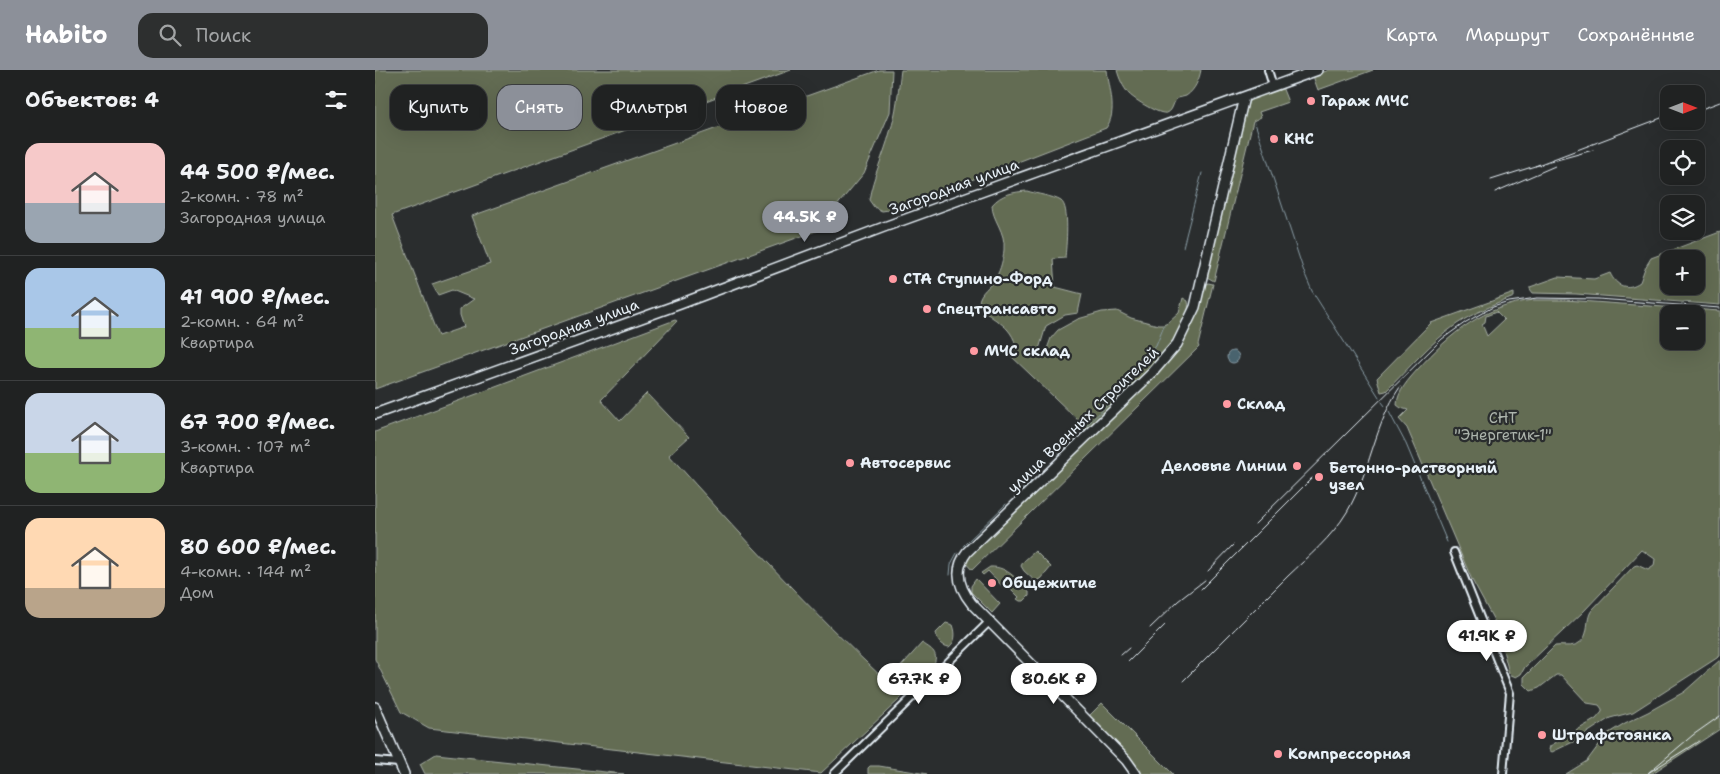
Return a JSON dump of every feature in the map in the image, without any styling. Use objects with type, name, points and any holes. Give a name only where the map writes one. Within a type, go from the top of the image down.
[{"type":"street","points":[[1268,70],[1273,86]]},
{"type":"street","name":"Загородная улица","points":[[375,414],[680,304],[858,236],[1318,70]]},
{"type":"street","name":"улица Военных Строителей","points":[[1137,774],[1126,760],[972,604],[963,591],[958,576],[961,561],[967,552],[1152,373],[1177,344],[1195,306],[1244,97]]},
{"type":"street","points":[[1453,552],[1510,693],[1511,700],[1503,774]]},
{"type":"street","points":[[834,774],[989,622]]},
{"type":"street","points":[[375,707],[404,773]]},
{"type":"street","points":[[375,761],[399,763]]},
{"type":"green space","points":[[375,70],[791,70],[750,85],[716,85],[716,97],[706,101],[706,85],[592,85],[592,130],[626,130],[392,215],[438,336],[464,327],[460,309],[474,299],[452,290],[438,295],[432,284],[490,264],[472,216],[716,128],[716,130],[806,130],[806,96],[879,70],[892,70],[890,112],[864,173],[816,231],[375,389]]},
{"type":"green space","points":[[901,70],[1107,70],[1112,100],[1110,122],[1106,128],[896,209],[882,211],[874,207],[869,200],[894,117]]},
{"type":"green space","points":[[1117,70],[1201,70],[1198,81],[1192,91],[1186,96],[1178,98],[1169,112],[1163,113],[1136,100],[1129,94],[1121,82]]},
{"type":"green space","points":[[1329,70],[1373,70],[1318,90],[1313,76]]},
{"type":"green space","points":[[1282,87],[1288,102],[1259,112],[1261,117],[1253,121],[1214,281],[1207,277],[1207,274],[1248,103],[1252,98]]},
{"type":"green space","points":[[1027,191],[1054,198],[1061,201],[1064,205],[1067,228],[1065,258],[1053,259],[1055,287],[1082,294],[1078,313],[1065,315],[1046,326],[1037,356],[1047,349],[1051,338],[1058,330],[1078,319],[1102,312],[1117,311],[1131,318],[1163,325],[1179,313],[1183,298],[1188,301],[1187,316],[1179,333],[1166,351],[1150,370],[1088,430],[1083,429],[1077,419],[1009,354],[1010,348],[1016,345],[1012,336],[1003,325],[987,314],[979,303],[981,296],[998,274],[1004,253],[1003,237],[994,216],[992,205],[1004,196]]},
{"type":"green space","points":[[1720,232],[1720,305],[1576,294],[1533,293],[1530,289],[1530,287],[1558,277],[1594,279],[1610,273],[1615,281],[1626,287],[1640,282],[1651,258],[1660,255],[1660,295],[1705,295],[1705,250],[1672,250],[1699,240],[1705,240],[1705,238]]},
{"type":"green space","points":[[1208,283],[1213,284],[1199,347],[972,570],[964,561],[1181,345],[1193,322],[1204,285]]},
{"type":"green space","points":[[1514,293],[1514,297],[1471,316],[1447,331],[1386,391],[1381,392],[1377,378],[1431,323]]},
{"type":"green space","name":"СНТ \"Энергетик-1\"","points":[[1534,300],[1565,300],[1660,307],[1660,350],[1705,350],[1705,310],[1720,311],[1720,656],[1633,712],[1610,718],[1573,742],[1552,752],[1549,750],[1550,746],[1596,719],[1602,712],[1602,709],[1599,705],[1587,703],[1561,675],[1556,675],[1539,688],[1531,691],[1524,684],[1524,677],[1555,646],[1573,646],[1580,642],[1586,634],[1588,619],[1592,610],[1634,566],[1637,565],[1648,570],[1654,566],[1655,559],[1642,550],[1583,612],[1525,667],[1521,674],[1516,677],[1509,673],[1503,650],[1492,636],[1493,628],[1497,626],[1472,580],[1407,428],[1399,419],[1408,410],[1397,405],[1399,395],[1407,381],[1430,356],[1469,323],[1499,308]],"holes":[[[1496,312],[1504,320],[1487,336],[1482,324],[1485,322],[1486,316]]]},
{"type":"green space","points":[[675,320],[677,321],[601,400],[620,421],[647,393],[689,437],[669,455],[775,571],[887,682],[922,643],[935,653],[932,669],[821,773],[429,728],[401,712],[375,659],[375,432]]},
{"type":"green space","points":[[1035,551],[1051,567],[1041,579],[1035,581],[1021,566]]},
{"type":"green space","points":[[990,567],[1002,569],[1012,575],[1029,592],[1029,596],[1024,601],[1020,601],[1017,599],[1019,597],[1008,586],[1005,589],[988,571],[983,575],[981,573]]},
{"type":"green space","points":[[976,579],[1000,604],[992,613],[971,592],[971,586]]},
{"type":"green space","points":[[946,623],[953,625],[955,631],[954,640],[949,647],[940,642],[936,633]]},
{"type":"green space","points":[[1720,660],[1720,729],[1651,774],[1566,774],[1587,761],[1607,734],[1684,692]]},
{"type":"green space","points":[[1102,703],[1173,774],[1141,774],[1133,762],[1088,717]]},
{"type":"green space","points":[[436,754],[624,774],[425,774],[420,764]]},
{"type":"green space","points":[[870,766],[879,766],[927,774],[868,774]]},
{"type":"water","points":[[1235,351],[1238,352],[1238,362],[1231,363],[1228,362],[1227,355],[1228,352]]},
{"type":"waterway","points":[[1255,123],[1312,291],[1379,397]]},
{"type":"waterway","points":[[1183,247],[1202,173]]},
{"type":"waterway","points":[[1080,432],[1124,389],[1132,375],[1156,346],[1164,326]]},
{"type":"waterway","points":[[1382,402],[1385,406]]},
{"type":"waterway","points":[[1389,412],[1406,444],[1447,542]]},
{"type":"waterway","points":[[1054,457],[1074,437]]},
{"type":"waterway","points":[[1015,496],[1031,481]]},
{"type":"waterway","points":[[963,546],[1006,504]]},
{"type":"waterway","points":[[950,575],[951,564],[957,553]]},
{"type":"waterway","points":[[1454,562],[1500,677]]},
{"type":"waterway","points":[[1505,688],[1507,696]]},
{"type":"waterway","points":[[1499,774],[1504,727]]},
{"type":"railway","points":[[1705,108],[1720,102]]},
{"type":"railway","points":[[1593,150],[1535,166],[1660,118]]},
{"type":"railway","points":[[1491,180],[1535,166]]},
{"type":"railway","points":[[1495,192],[1555,166]]},
{"type":"railway","points":[[1255,524],[1442,339],[1466,322],[1493,307],[1509,302],[1537,298],[1598,299],[1720,308]]},
{"type":"railway","points":[[1183,681],[1319,546],[1341,521],[1355,497],[1384,417],[1400,387]]},
{"type":"railway","points":[[1201,589],[1312,478]]},
{"type":"railway","points":[[1208,571],[1233,545]]},
{"type":"railway","points":[[1150,628],[1178,601],[1205,580]]},
{"type":"railway","points":[[1128,662],[1165,625]]},
{"type":"railway","points":[[1121,655],[1129,648]]},
{"type":"railway","points":[[1699,741],[1648,773],[1693,735],[1720,716]]},
{"type":"place","name":"Гараж МЧС","points":[[1311,101]]},
{"type":"place","name":"КНС","points":[[1274,139]]},
{"type":"place","name":"СТА Ступино-Форд","points":[[893,279]]},
{"type":"place","name":"Спецтрансавто","points":[[927,309]]},
{"type":"place","name":"МЧС склад","points":[[974,351]]},
{"type":"place","name":"Склад","points":[[1227,404]]},
{"type":"place","name":"Автосервис","points":[[850,463]]},
{"type":"place","name":"Деловые Линии","points":[[1297,466]]},
{"type":"place","name":"Бетонно-растворный узел","points":[[1319,477]]},
{"type":"place","name":"Общежитие","points":[[992,583]]},
{"type":"place","name":"Штрафстоянка","points":[[1542,735]]},
{"type":"place","name":"Компрессорная","points":[[1278,754]]}]
